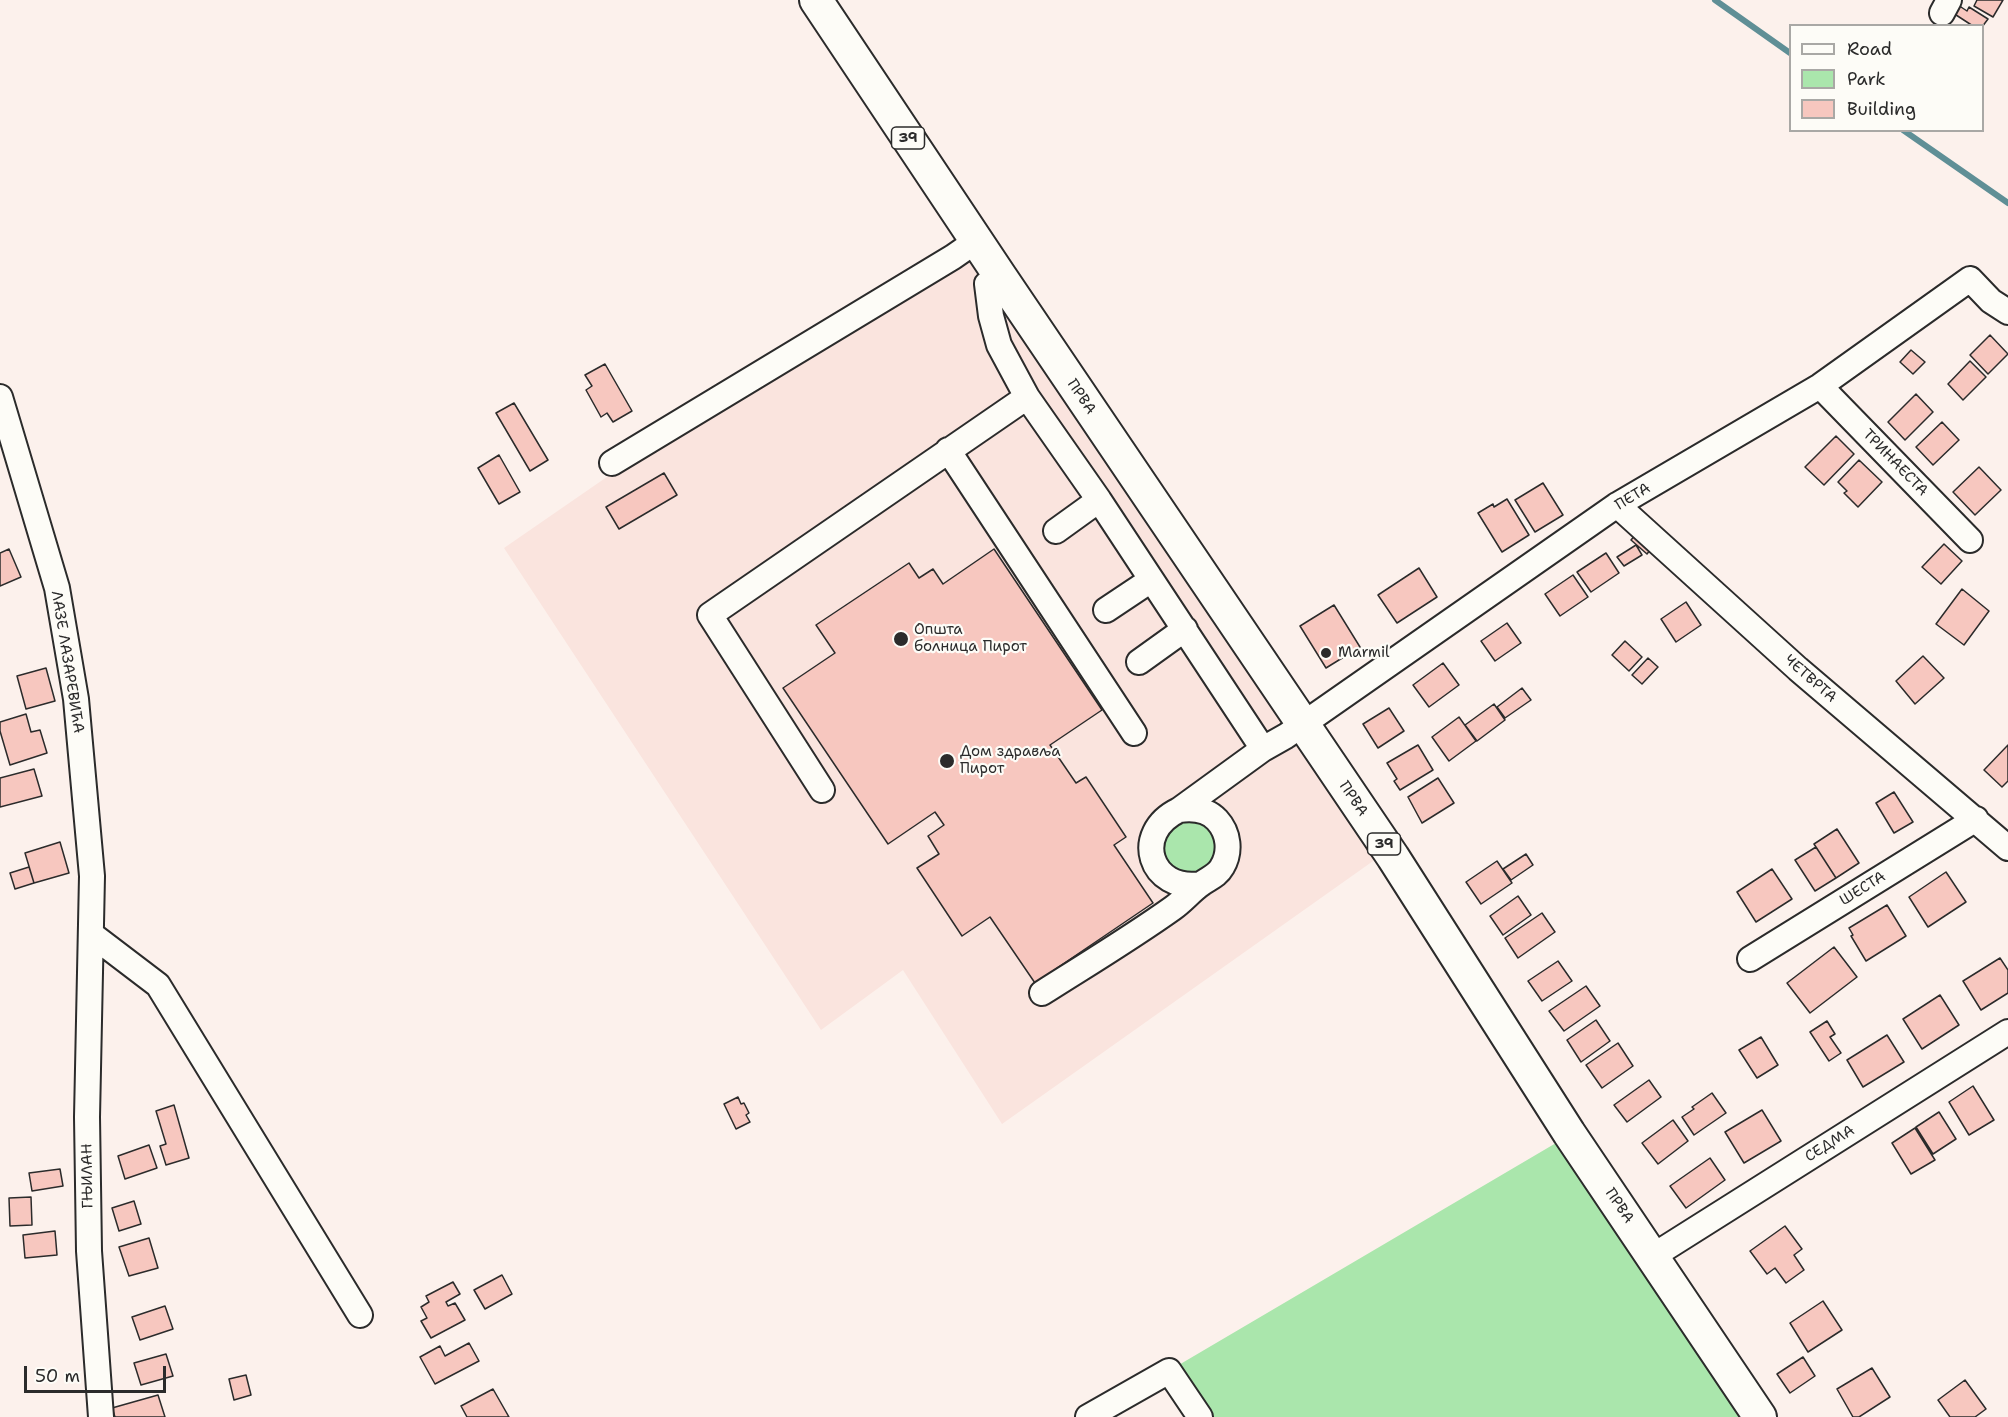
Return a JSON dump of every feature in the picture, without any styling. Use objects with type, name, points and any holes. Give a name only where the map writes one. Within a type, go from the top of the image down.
[{"type":"main road","name":"39","points":[[816,0],[1000,276]]},
{"type":"main road","name":"ПРВА","points":[[1000,276],[1393,857],[1569,1133],[1760,1417]]},
{"type":"street","points":[[612,463],[976,241]]},
{"type":"street","points":[[1000,276],[987,284],[991,316],[999,345],[1028,397],[1099,500],[1263,749]]},
{"type":"street","name":"ПЕТА","points":[[1179,810],[1263,749],[1286,736],[1617,505],[1820,386],[1970,279],[1991,300],[2008,312]]},
{"type":"street","name":"ТРИНАЕСТА","points":[[1820,386],[1970,540]]},
{"type":"street","name":"ЛАЗЕ ЛАЗАРЕВИЋА","points":[[0,397],[57,588],[61,610],[77,711],[92,876],[91,934]]},
{"type":"street","points":[[822,790],[710,615],[1028,397]]},
{"type":"street","points":[[948,450],[1134,733]]},
{"type":"street","points":[[1056,531],[1099,500]]},
{"type":"street","name":"ЧЕТВРТА","points":[[1617,505],[1798,669],[2008,848]]},
{"type":"street","points":[[1106,610],[1151,580]]},
{"type":"street","points":[[1139,662],[1185,629]]},
{"type":"street","points":[[1042,993],[1172,909],[1201,884],[1213,878],[1222,868],[1227,856],[1228,843],[1224,830],[1216,819],[1192,808],[1179,810],[1168,815],[1159,823],[1153,834],[1151,846],[1153,858],[1158,869],[1166,878],[1189,886],[1201,884]]},
{"type":"street","name":"ШЕСТА","points":[[1750,959],[1976,819]]},
{"type":"street","points":[[91,934],[158,985],[360,1315]]},
{"type":"street","name":"ГЊИЛАН","points":[[91,934],[87,1117],[89,1228],[101,1417]]},
{"type":"street","name":"СЕДМА","points":[[1653,1256],[2008,1032]]},
{"type":"street","points":[[1088,1417],[1169,1371],[1200,1417]]},
{"type":"shaded area","name":"Општа болница Пирот","points":[[971,237],[1383,854],[1002,1124],[903,970],[821,1030],[504,548],[927,256]]},
{"type":"green space","points":[[1182,821],[1199,823],[1214,834],[1217,858],[1199,876],[1173,871],[1164,856],[1165,838]]},
{"type":"green space","points":[[1573,1133],[1767,1417],[1189,1417],[1160,1376]]},
{"type":"building","points":[[1977,0],[2003,0],[1993,17],[1974,6]]},
{"type":"building","points":[[1958,5],[1967,11],[1969,7],[1988,19],[1984,24],[1970,24],[1953,13]]},
{"type":"building","points":[[1990,335],[2008,354],[1988,374],[1970,355]]},
{"type":"building","points":[[1911,350],[1925,362],[1913,374],[1900,362]]},
{"type":"building","points":[[1970,361],[1986,377],[1963,400],[1948,384]]},
{"type":"building","points":[[605,364],[632,411],[613,422],[607,413],[601,417],[586,390],[592,386],[585,375]]},
{"type":"building","points":[[1916,394],[1933,412],[1905,440],[1888,422]]},
{"type":"building","points":[[514,403],[548,460],[530,471],[496,413]]},
{"type":"building","points":[[1942,422],[1959,440],[1933,465],[1916,447]]},
{"type":"building","points":[[1836,436],[1854,454],[1824,485],[1805,467]]},
{"type":"building","points":[[499,455],[520,492],[499,504],[478,468]]},
{"type":"building","points":[[1859,460],[1882,482],[1858,507],[1844,493],[1847,491],[1838,482]]},
{"type":"building","points":[[1979,467],[2001,490],[1975,515],[1953,492]]},
{"type":"building","points":[[664,473],[677,495],[619,529],[606,507]]},
{"type":"building","points":[[1543,483],[1563,515],[1535,532],[1515,500]]},
{"type":"building","points":[[1507,499],[1529,535],[1502,552],[1478,513]]},
{"type":"building","points":[[1637,533],[1653,546],[1647,554],[1631,540]]},
{"type":"building","points":[[1944,544],[1962,561],[1941,584],[1922,567]]},
{"type":"building","points":[[1636,545],[1642,555],[1624,566],[1617,557]]},
{"type":"building","points":[[9,549],[21,577],[0,586],[0,553]]},
{"type":"building","name":"Дом здравља Пирот","points":[[994,549],[1102,710],[1050,745],[1076,783],[1086,777],[1126,837],[1114,845],[1153,903],[1035,983],[990,917],[962,936],[917,868],[939,854],[928,836],[944,825],[935,812],[888,844],[783,688],[835,653],[816,625],[909,563],[919,578],[933,569],[943,584]]},
{"type":"building","points":[[1606,553],[1619,573],[1591,592],[1577,572]]},
{"type":"building","points":[[1419,568],[1437,597],[1397,623],[1378,595]]},
{"type":"building","points":[[1573,575],[1588,597],[1560,616],[1545,594]]},
{"type":"building","points":[[1962,589],[1989,611],[1964,645],[1936,624]]},
{"type":"building","points":[[1686,602],[1701,625],[1676,642],[1661,619]]},
{"type":"building","points":[[1334,605],[1360,647],[1326,668],[1300,626]]},
{"type":"building","points":[[1507,623],[1521,643],[1495,661],[1481,641]]},
{"type":"building","points":[[1625,641],[1642,657],[1629,671],[1612,655]]},
{"type":"building","points":[[1923,656],[1944,678],[1915,704],[1896,681]]},
{"type":"building","points":[[1648,658],[1658,667],[1642,684],[1632,675]]},
{"type":"building","points":[[1443,663],[1459,685],[1429,707],[1413,685]]},
{"type":"building","points":[[46,668],[55,701],[26,709],[17,676]]},
{"type":"building","points":[[1522,688],[1531,700],[1505,718],[1497,707]]},
{"type":"building","points":[[1494,704],[1505,720],[1477,741],[1465,725]]},
{"type":"building","points":[[1389,708],[1404,731],[1378,748],[1363,724]]},
{"type":"building","points":[[26,714],[31,732],[40,730],[47,753],[10,765],[0,731],[0,722]]},
{"type":"building","points":[[1459,717],[1476,741],[1449,761],[1432,737]]},
{"type":"building","points":[[1418,745],[1433,770],[1400,790],[1394,781],[1397,779],[1387,763]]},
{"type":"building","points":[[2008,745],[2008,781],[2002,787],[1984,770]]},
{"type":"building","points":[[34,769],[42,796],[0,807],[0,778]]},
{"type":"building","points":[[1438,778],[1454,803],[1422,823],[1408,797]]},
{"type":"building","points":[[1894,792],[1913,822],[1894,833],[1876,803]]},
{"type":"building","points":[[1837,829],[1859,863],[1836,878],[1814,844]]},
{"type":"building","points":[[60,842],[69,873],[34,883],[25,853]]},
{"type":"building","points":[[1816,847],[1836,878],[1815,891],[1795,860]]},
{"type":"building","points":[[1526,854],[1533,865],[1511,880],[1503,869]]},
{"type":"building","points":[[1497,861],[1512,883],[1481,904],[1466,882]]},
{"type":"building","points":[[29,867],[34,883],[15,889],[10,873]]},
{"type":"building","points":[[1772,869],[1792,899],[1756,922],[1737,892]]},
{"type":"building","points":[[1946,872],[1966,902],[1928,927],[1909,897]]},
{"type":"building","points":[[1518,896],[1531,915],[1503,935],[1490,916]]},
{"type":"building","points":[[1887,905],[1906,936],[1866,961],[1851,936],[1853,935],[1849,928]]},
{"type":"building","points":[[1542,913],[1555,932],[1518,958],[1505,938]]},
{"type":"building","points":[[1834,947],[1857,977],[1810,1013],[1787,983]]},
{"type":"building","points":[[2000,958],[2008,970],[2008,993],[1981,1010],[1963,981]]},
{"type":"building","points":[[1558,961],[1572,981],[1542,1001],[1528,981]]},
{"type":"building","points":[[1586,986],[1600,1006],[1564,1031],[1549,1011]]},
{"type":"building","points":[[1940,995],[1959,1025],[1922,1049],[1903,1019]]},
{"type":"building","points":[[1596,1020],[1610,1041],[1581,1062],[1567,1040]]},
{"type":"building","points":[[1827,1021],[1835,1034],[1830,1037],[1841,1053],[1829,1061],[1810,1032]]},
{"type":"building","points":[[1887,1035],[1904,1062],[1863,1087],[1847,1060]]},
{"type":"building","points":[[1761,1037],[1778,1065],[1757,1078],[1739,1050]]},
{"type":"building","points":[[1618,1043],[1633,1066],[1602,1088],[1586,1065]]},
{"type":"building","points":[[1649,1080],[1661,1097],[1627,1122],[1614,1105]]},
{"type":"building","points":[[1973,1086],[1994,1120],[1969,1135],[1949,1102]]},
{"type":"building","points":[[1712,1093],[1726,1113],[1694,1135],[1682,1117]]},
{"type":"building","points":[[738,1097],[749,1113],[746,1115],[750,1122],[736,1129],[724,1104]]},
{"type":"building","points":[[174,1105],[189,1158],[166,1165],[160,1146],[166,1144],[156,1111]]},
{"type":"building","points":[[1762,1110],[1781,1141],[1744,1163],[1725,1132]]},
{"type":"building","points":[[1939,1112],[1956,1139],[1933,1154],[1916,1127]]},
{"type":"building","points":[[1673,1120],[1688,1141],[1658,1164],[1642,1143]]},
{"type":"building","points":[[1915,1128],[1935,1160],[1911,1174],[1892,1143]]},
{"type":"building","points":[[149,1145],[157,1168],[125,1179],[118,1156]]},
{"type":"building","points":[[1710,1158],[1725,1180],[1686,1208],[1670,1186]]},
{"type":"building","points":[[60,1169],[63,1186],[32,1191],[29,1173]]},
{"type":"building","points":[[31,1197],[32,1225],[10,1226],[9,1198]]},
{"type":"building","points":[[134,1201],[141,1224],[119,1231],[112,1208]]},
{"type":"building","points":[[1785,1226],[1802,1249],[1794,1255],[1804,1270],[1786,1283],[1775,1268],[1767,1274],[1750,1251]]},
{"type":"building","points":[[55,1231],[57,1255],[25,1258],[23,1235]]},
{"type":"building","points":[[149,1238],[158,1268],[129,1276],[119,1247]]},
{"type":"building","points":[[502,1275],[512,1294],[485,1309],[474,1290]]},
{"type":"building","points":[[453,1282],[460,1294],[446,1302],[448,1306],[455,1303],[465,1320],[431,1338],[421,1321],[427,1318],[421,1307],[429,1302],[426,1296]]},
{"type":"building","points":[[1823,1301],[1842,1330],[1808,1352],[1790,1323]]},
{"type":"building","points":[[165,1306],[173,1329],[140,1340],[132,1317]]},
{"type":"building","points":[[469,1343],[479,1361],[435,1384],[420,1357],[440,1346],[445,1356]]},
{"type":"building","points":[[166,1354],[173,1376],[141,1385],[134,1363]]},
{"type":"building","points":[[1803,1357],[1815,1376],[1790,1393],[1777,1374]]},
{"type":"building","points":[[1872,1368],[1890,1397],[1859,1417],[1853,1417],[1837,1389]]},
{"type":"building","points":[[246,1375],[251,1395],[234,1400],[229,1379]]},
{"type":"building","points":[[1965,1380],[1986,1409],[1975,1417],[1950,1417],[1938,1400]]},
{"type":"building","points":[[493,1389],[509,1417],[467,1417],[461,1406]]},
{"type":"building","points":[[158,1395],[165,1417],[115,1417],[112,1408]]},
{"type":"waterway","points":[[1715,0],[1789,52]]},
{"type":"waterway","points":[[1906,132],[2008,203]]},
{"type":"place","name":"Општа болница Пирот","points":[[901,639]]},
{"type":"place","name":"Marmil","points":[[1326,653]]},
{"type":"place","name":"Дом здравља Пирот","points":[[947,761]]}]
